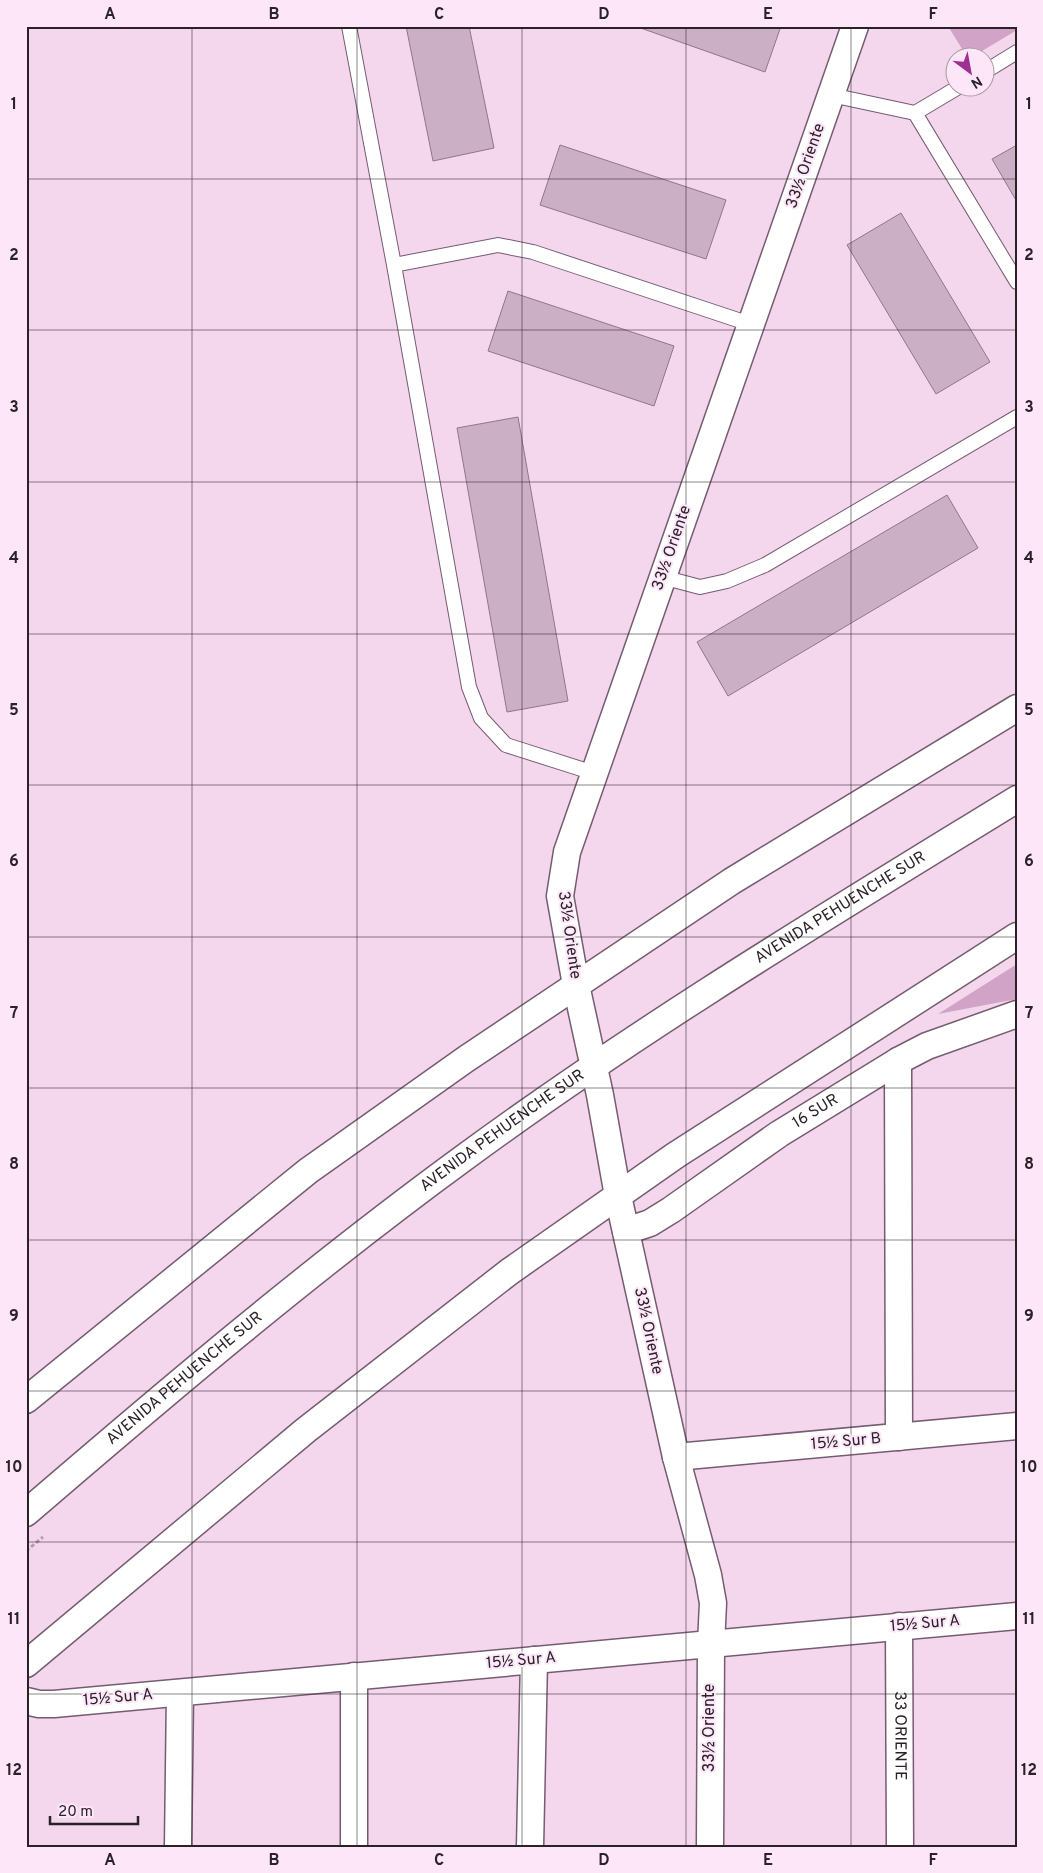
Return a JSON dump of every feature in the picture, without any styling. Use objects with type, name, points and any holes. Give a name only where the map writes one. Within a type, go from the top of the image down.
[{"type":"street","name":"33½ Oriente","points":[[710,1847],[713,1602],[708,1576],[676,1457],[618,1196],[560,896],[567,852],[855,26]]},
{"type":"street","points":[[26,1400],[308,1171],[466,1059],[732,881],[1017,708]]},
{"type":"street","name":"AVENIDA PEHUENCHE SUR","points":[[26,1512],[167,1391],[326,1262],[465,1157],[594,1066],[755,960],[1017,799]]},
{"type":"street","points":[[26,1664],[306,1430],[509,1272],[676,1155],[1017,936]]},
{"type":"street","name":"16 SUR","points":[[626,1231],[650,1223],[671,1210],[779,1134],[898,1061],[927,1046],[1017,1014]]},
{"type":"street","points":[[898,1061],[900,1437]]},
{"type":"street","name":"15½ Sur B","points":[[676,1457],[1017,1426]]},
{"type":"street","name":"15½ Sur A","points":[[26,1701],[39,1704],[54,1704],[1017,1616]]},
{"type":"street","name":"33 ORIENTE","points":[[900,1626],[900,1847]]},
{"type":"street","points":[[530,1847],[534,1660]]},
{"type":"street","points":[[354,1676],[354,1847]]},
{"type":"street","points":[[178,1847],[180,1693]]},
{"type":"lane","points":[[349,26],[394,265],[469,687],[481,718],[506,745],[594,773]]},
{"type":"lane","points":[[996,65],[1017,52]]},
{"type":"lane","points":[[831,94],[915,113],[946,95]]},
{"type":"lane","points":[[915,113],[1017,282]]},
{"type":"lane","points":[[394,265],[498,246],[533,252],[750,324]]},
{"type":"lane","points":[[662,577],[700,587],[727,581],[765,565],[1017,417]]},
{"type":"path","points":[[26,1552],[49,1532]]},
{"type":"shaded area","points":[[948,26],[1017,26],[1017,30],[987,48],[961,48]]},
{"type":"shaded area","points":[[1017,964],[1017,999],[938,1014]]},
{"type":"building","points":[[406,26],[469,26],[494,148],[433,161]]},
{"type":"building","points":[[635,26],[781,26],[765,72]]},
{"type":"building","points":[[560,145],[726,200],[706,259],[540,205]]},
{"type":"building","points":[[1017,145],[1017,202],[992,159]]},
{"type":"building","points":[[901,213],[990,362],[936,394],[847,245]]},
{"type":"building","points":[[508,291],[674,346],[654,406],[488,351]]},
{"type":"building","points":[[518,417],[568,701],[507,712],[457,428]]},
{"type":"building","points":[[947,495],[978,548],[728,696],[697,642]]}]
